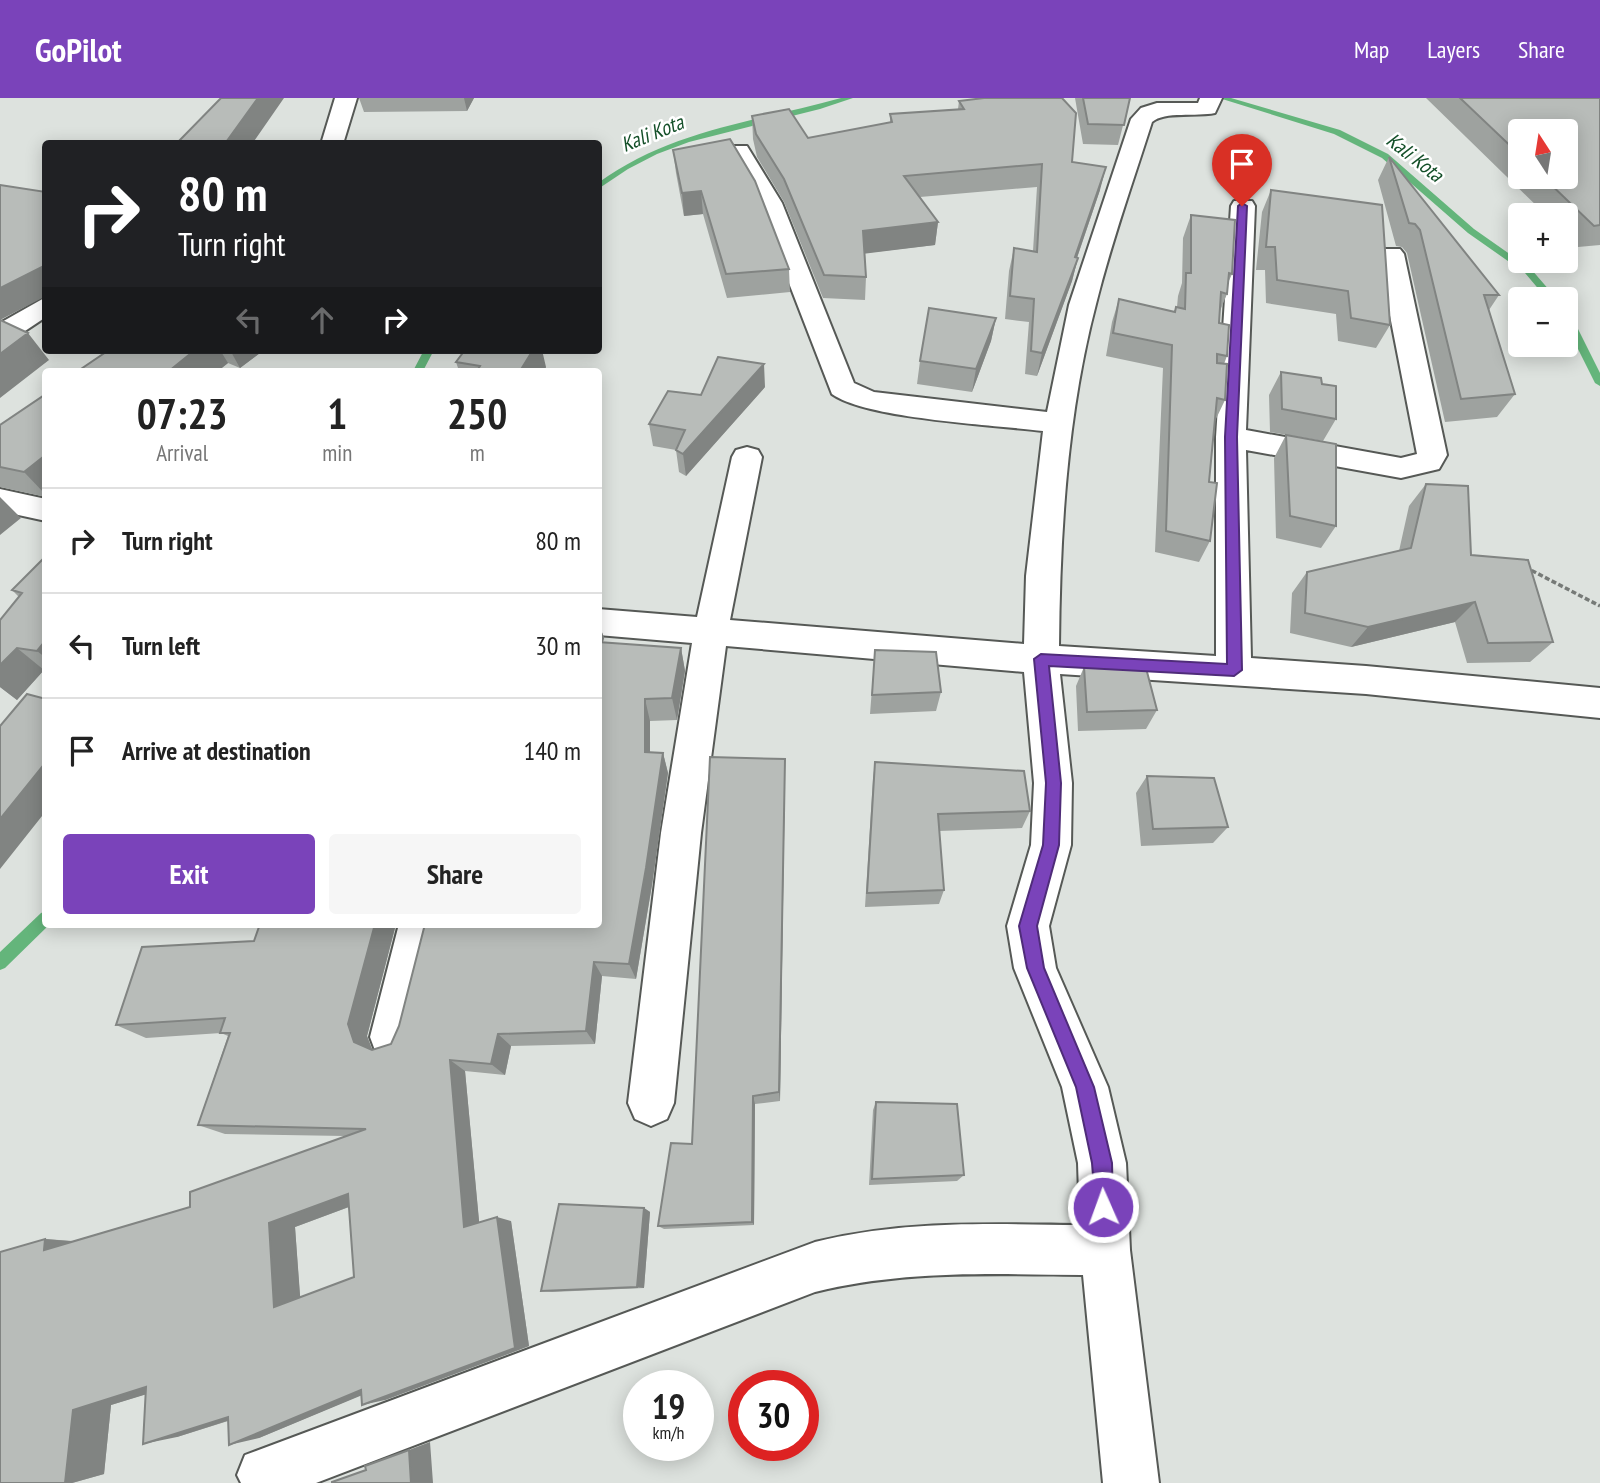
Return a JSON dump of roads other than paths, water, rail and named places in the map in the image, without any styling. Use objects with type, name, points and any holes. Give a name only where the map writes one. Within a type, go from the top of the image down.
[{"type":"street","points":[[332,140],[346,98]]},
{"type":"street","points":[[1131,1483],[1105,1250],[1102,1163],[1085,1087],[1035,968],[1028,926],[1051,845],[1054,783],[1041,659],[1043,576],[1059,423],[1083,305],[1142,118],[1155,109],[1200,110],[1211,101]]},
{"type":"street","points":[[739,151],[769,204],[842,388],[855,397],[874,401],[1059,423]]},
{"type":"street","points":[[1234,670],[1231,437],[1242,206]]},
{"type":"street","points":[[1231,437],[1401,468],[1428,462],[1432,455],[1391,254]]},
{"type":"street","points":[[0,335],[42,308]]},
{"type":"street","points":[[651,1103],[681,833],[711,630],[747,457]]},
{"type":"street","points":[[0,499],[42,509]]},
{"type":"street","points":[[602,622],[1041,659],[1234,670],[1600,703]]},
{"type":"street","points":[[392,1037],[419,928]]},
{"type":"street","points":[[265,1475],[815,1267],[864,1255],[933,1248],[1105,1250]]},
{"type":"waterway","name":"Kali Kota","points":[[602,184],[625,167],[686,140],[849,98]]},
{"type":"waterway","name":"Kali Kota","points":[[1223,98],[1337,132],[1385,156],[1471,231],[1528,271],[1542,287]]},
{"type":"waterway","name":"Kali Kota","points":[[1578,339],[1600,383]]},
{"type":"waterway","name":"Kali Kota","points":[[420,368],[427,354]]},
{"type":"waterway","name":"Kali Kota","points":[[0,963],[42,922]]}]
